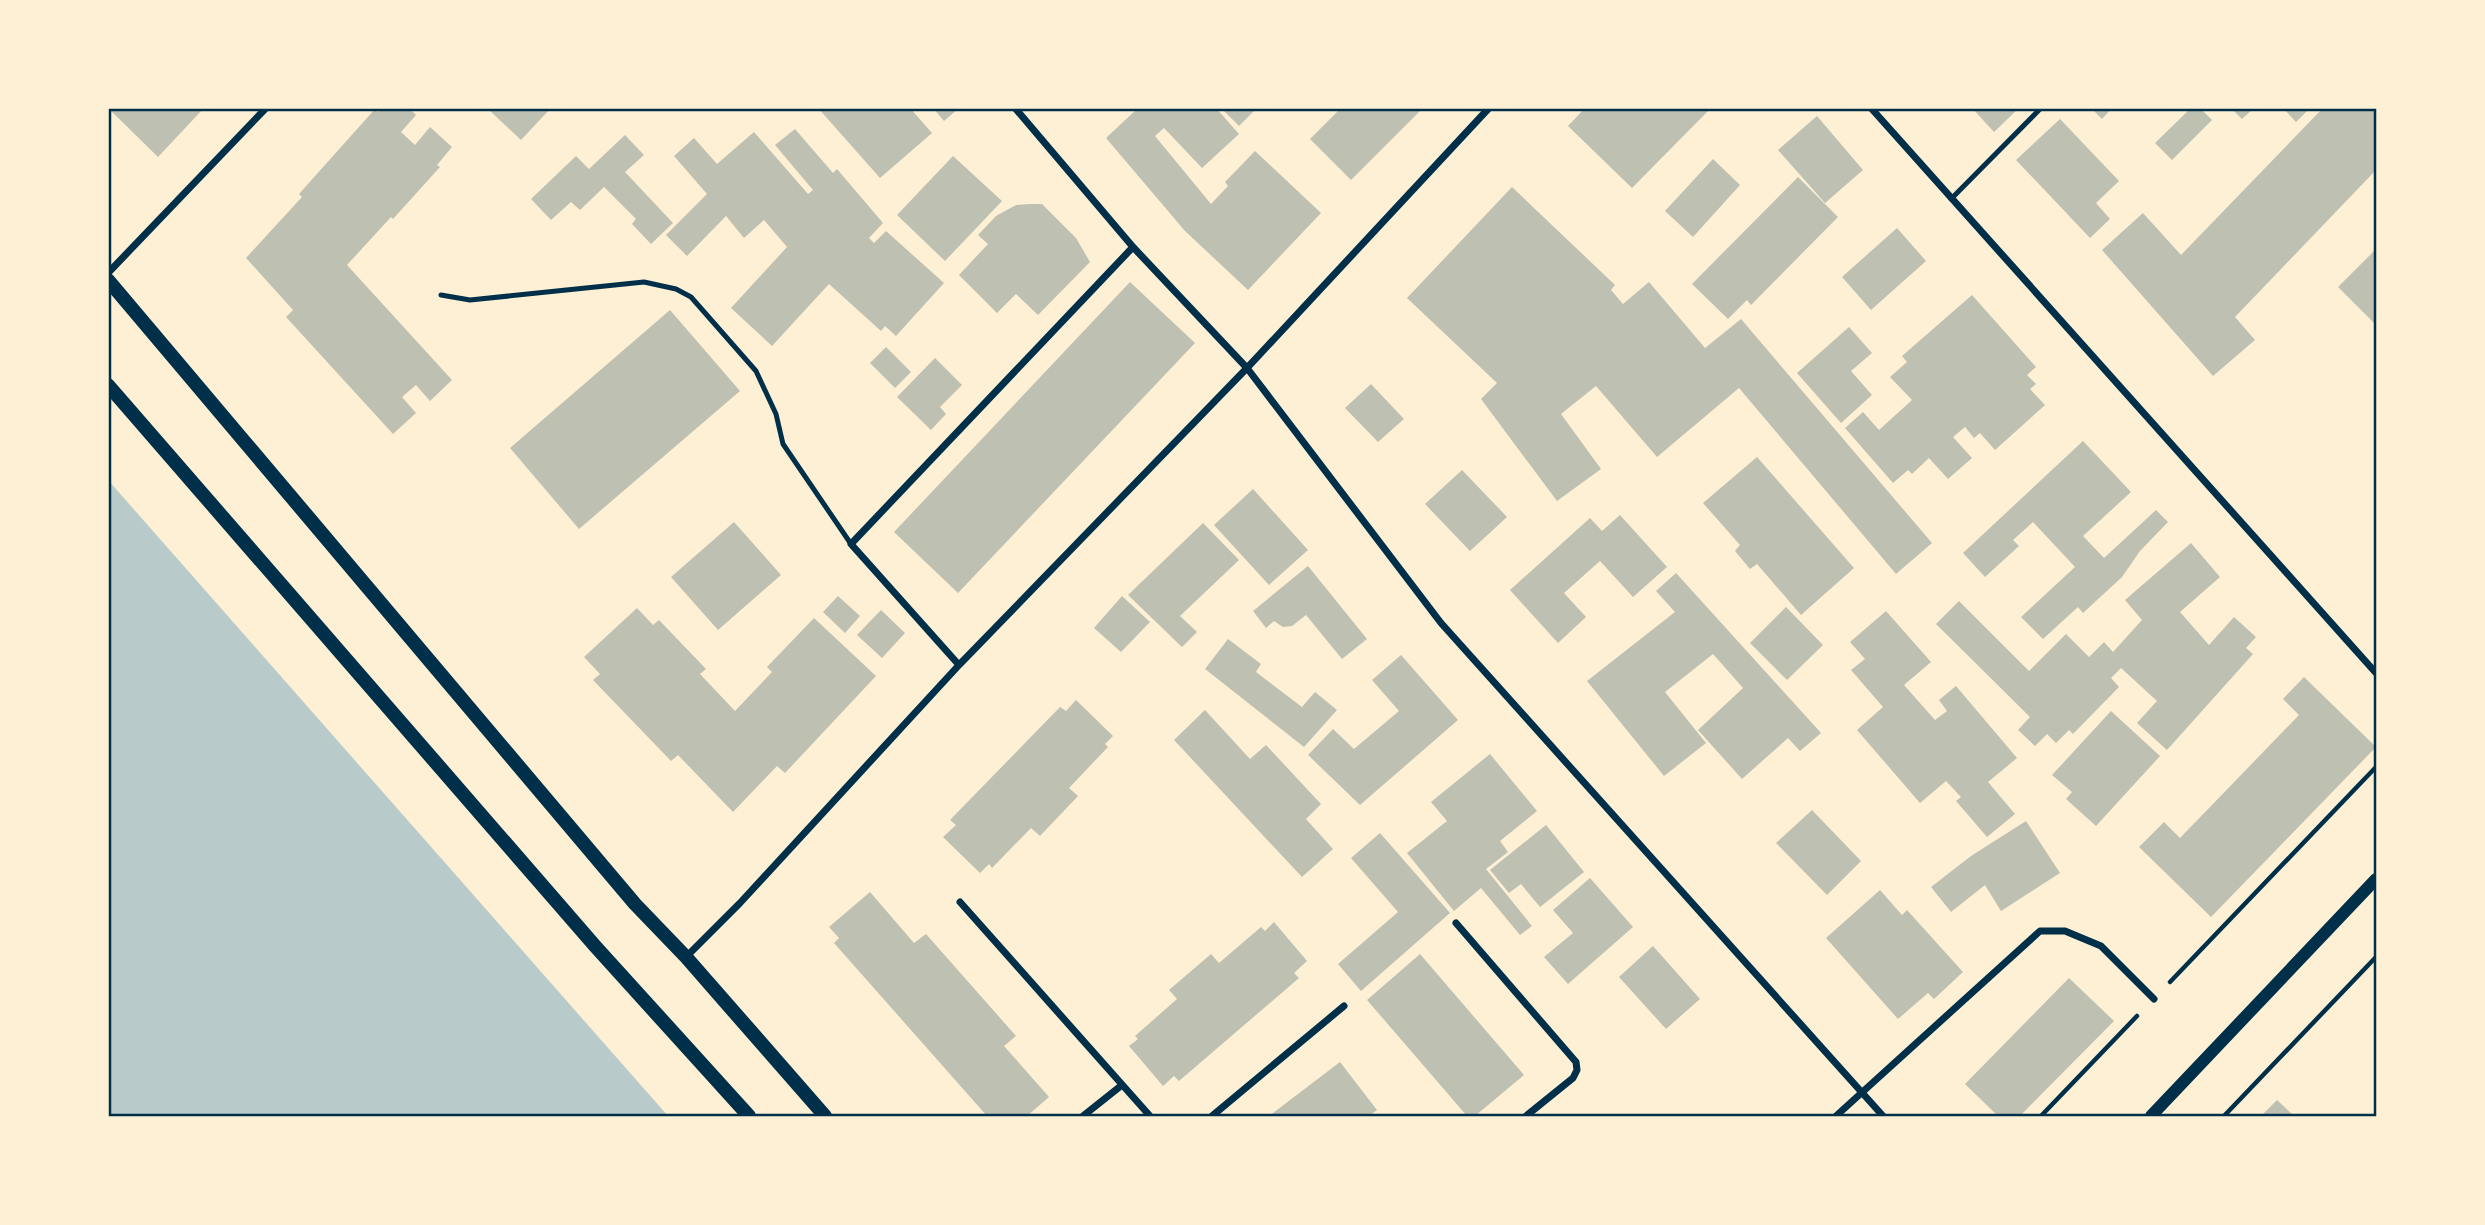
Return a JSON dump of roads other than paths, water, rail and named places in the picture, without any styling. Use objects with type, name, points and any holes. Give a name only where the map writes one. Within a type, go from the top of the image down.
[{"type":"main road","points":[[108,280],[635,904],[686,957],[825,1116]]},
{"type":"main road","points":[[108,385],[595,946],[749,1116]]},
{"type":"street","points":[[108,273],[266,108]]},
{"type":"street","points":[[1015,108],[1133,247],[1247,368],[1441,623],[1883,1116]]},
{"type":"street","points":[[686,957],[740,903],[959,665],[1247,368],[1489,108]]},
{"type":"street","points":[[1871,108],[2376,673]]},
{"type":"street","points":[[959,665],[850,544],[1133,247]]},
{"type":"street","points":[[2151,1116],[2376,879]]},
{"type":"street","points":[[960,902],[1150,1116]]},
{"type":"street","points":[[1456,923],[1576,1062],[1577,1070],[1573,1078],[1527,1116]]},
{"type":"street","points":[[1836,1116],[2040,931],[2065,931],[2101,946],[2154,999]]},
{"type":"street","points":[[1212,1116],[1344,1006]]},
{"type":"street","points":[[1083,1116],[1122,1085]]},
{"type":"lane","points":[[1951,199],[2041,108]]},
{"type":"lane","points":[[441,295],[470,300],[644,282],[676,289],[691,297],[755,371],[776,414],[783,444],[850,544]]}]
